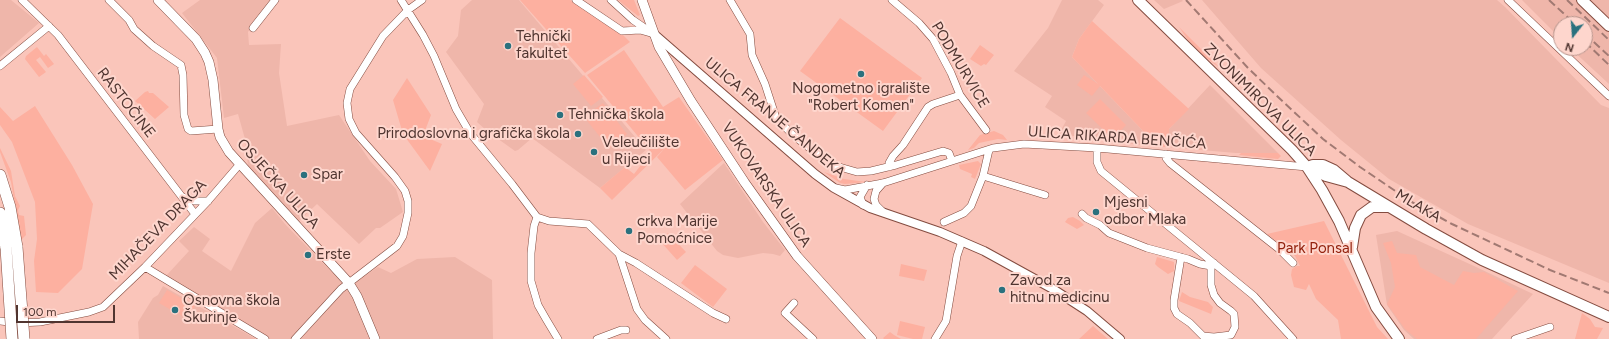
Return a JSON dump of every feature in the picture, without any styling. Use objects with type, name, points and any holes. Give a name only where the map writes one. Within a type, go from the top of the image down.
[{"type":"highway","points":[[0,175],[10,207],[12,339]]},
{"type":"highway","points":[[0,213],[11,247],[24,339]]},
{"type":"main road","name":"OSJEČKA ULICA","points":[[158,0],[196,39],[205,53],[209,62],[213,80],[218,129],[224,144],[239,165],[349,283],[357,296],[375,339]]},
{"type":"main road","name":"VUKOVARSKA ULICA","points":[[642,0],[659,47],[691,100],[781,234],[800,260],[872,339]]},
{"type":"main road","name":"ZVONIMIROVA ULICA","points":[[1138,0],[1292,150],[1307,167],[1325,196],[1352,249],[1376,307],[1399,339]]},
{"type":"main road","points":[[1582,0],[1609,26]]},
{"type":"main road","name":"MLAKA","points":[[1307,167],[1313,165],[1323,165],[1334,170],[1348,182],[1472,255],[1609,317]]},
{"type":"main road","points":[[1352,249],[1356,223],[1365,211],[1376,206],[1391,208]]},
{"type":"main road","points":[[1596,311],[1609,323]]},
{"type":"street","name":"RASTOČINE","points":[[22,0],[65,44],[195,214]]},
{"type":"street","points":[[109,0],[129,20],[134,29],[153,46],[181,66],[184,75],[184,115],[188,129],[191,131],[218,129]]},
{"type":"street","points":[[253,28],[275,0]]},
{"type":"street","points":[[401,0],[426,40],[456,109],[470,133],[537,217],[549,221],[588,224],[619,254],[636,263],[713,313],[726,318]]},
{"type":"street","points":[[295,339],[332,298],[397,246],[400,241],[408,213],[408,201],[405,191],[395,177],[351,126],[347,107],[347,98],[353,84],[383,36],[408,10],[422,0]]},
{"type":"street","points":[[576,0],[622,31],[640,30],[654,34]]},
{"type":"street","points":[[611,0],[654,34]]},
{"type":"street","points":[[730,0],[750,34],[752,55],[765,84],[773,113],[781,124],[816,153],[836,166],[857,172],[889,167],[943,151],[949,153],[952,161]]},
{"type":"street","name":"PODMURVICE","points":[[892,0],[919,23],[933,39],[951,73],[960,95],[986,130]]},
{"type":"street","points":[[1508,0],[1609,96]]},
{"type":"street","points":[[622,31],[626,29],[631,22],[627,14]]},
{"type":"street","points":[[0,66],[49,26]]},
{"type":"street","name":"ULICA FRANJE ČANDEKA","points":[[654,34],[834,188],[863,205],[884,214],[962,241],[984,251],[1053,289],[1086,311],[1120,339]]},
{"type":"street","points":[[889,167],[889,163],[893,156],[903,145],[928,108],[933,104],[960,95]]},
{"type":"street","name":"ULICA RIKARDA BENČIĆA","points":[[834,188],[845,190],[883,183],[1009,145],[1035,144],[1097,148],[1307,167]]},
{"type":"street","points":[[1097,148],[1097,162],[1102,171],[1212,264],[1254,296],[1293,339]]},
{"type":"street","points":[[944,222],[968,210],[976,195],[983,176],[989,150]]},
{"type":"street","points":[[1166,154],[1166,158],[1170,163],[1279,249],[1292,263]]},
{"type":"street","name":"MIHAČEVA DRAGA","points":[[0,321],[36,323],[97,310],[107,303],[145,267],[208,201],[239,165]]},
{"type":"street","points":[[983,176],[1045,195]]},
{"type":"street","points":[[883,183],[876,191],[874,199],[876,205],[884,214]]},
{"type":"street","points":[[863,205],[860,197],[866,185]]},
{"type":"street","points":[[182,196],[194,201],[208,201]]},
{"type":"street","points":[[1082,214],[1086,218],[1100,225],[1109,234],[1148,248],[1212,264]]},
{"type":"street","points":[[537,217],[534,226],[531,253],[531,281],[538,305],[558,339]]},
{"type":"street","points":[[935,339],[946,321],[957,256],[962,241]]},
{"type":"street","points":[[619,254],[637,309],[645,320],[666,339]]},
{"type":"street","points":[[1182,257],[1174,300],[1174,308],[1177,314],[1190,323],[1203,336],[1214,337],[1231,335],[1235,327],[1234,314],[1220,303],[1214,295],[1211,285],[1212,264]]},
{"type":"street","points":[[145,267],[265,339]]},
{"type":"street","points":[[794,303],[785,313],[813,339]]},
{"type":"street","points":[[1515,339],[1550,327]]},
{"type":"street","points":[[597,339],[621,330],[626,330]]},
{"type":"shaded area","points":[[0,0],[11,0],[39,23],[0,57]]},
{"type":"shaded area","points":[[200,0],[270,0],[248,32],[249,45],[281,44],[279,73],[287,126],[339,115],[370,161],[396,189],[403,212],[380,228],[376,228],[359,244],[317,204],[299,221],[248,166],[245,139],[238,114],[224,118],[217,58],[182,13]]},
{"type":"shaded area","points":[[472,0],[519,0],[646,150],[600,188],[532,138],[515,151],[487,131],[477,122],[484,104],[446,52],[458,36],[461,10]]},
{"type":"shaded area","points":[[1062,0],[1098,0],[1104,5],[1079,39],[1072,57],[1145,133],[1148,146],[1059,134],[1066,121],[1045,107],[1052,96],[1014,71],[1048,28]]},
{"type":"shaded area","points":[[1154,0],[1182,0],[1183,1],[1164,9]]},
{"type":"shaded area","points":[[1202,0],[1497,0],[1601,105],[1609,108],[1609,283],[1468,224],[1389,179],[1341,140],[1261,68]]},
{"type":"shaded area","points":[[1522,0],[1609,0],[1609,84],[1579,56],[1593,56],[1593,16],[1553,16],[1553,31]]},
{"type":"shaded area","points":[[1210,85],[1278,153],[1236,153],[1166,147],[1169,129]]},
{"type":"shaded area","points":[[724,163],[763,222],[785,250],[780,256],[763,253],[738,258],[723,255],[717,251],[680,204]]},
{"type":"shaded area","points":[[272,208],[285,224],[347,288],[378,267],[391,273],[417,259],[455,257],[492,280],[493,339],[269,339],[165,277],[189,251],[179,241],[194,227],[210,239],[202,251],[231,271],[255,223]]},
{"type":"shaded area","points":[[1397,231],[1533,294],[1492,339],[1414,339],[1404,330],[1387,305],[1376,235]]},
{"type":"shaded area","name":"Osnovna škola Škurinje","points":[[163,286],[256,339],[139,339],[138,322],[153,298],[158,295]]},
{"type":"green space","points":[[520,0],[570,0],[623,35],[630,42],[585,73]]},
{"type":"green space","points":[[618,0],[634,0],[640,15],[638,16]]},
{"type":"green space","name":"Nogometno igralište \"Robert Komen\"","points":[[840,18],[922,78],[883,131],[800,71]]},
{"type":"green space","points":[[1092,21],[1189,109],[1169,129],[1166,147],[1148,146],[1145,133],[1100,86],[1092,96],[1077,85],[1084,75],[1098,84],[1072,57],[1079,39]]},
{"type":"green space","points":[[1179,27],[1220,68],[1205,57],[1188,40]]},
{"type":"green space","points":[[980,45],[994,55],[986,65],[984,64],[981,66],[970,59]]},
{"type":"green space","points":[[37,47],[44,56],[46,54],[54,64],[48,68],[40,57],[36,60],[46,72],[39,77],[25,59],[26,56]]},
{"type":"green space","points":[[624,50],[663,107],[679,97],[723,160],[685,190],[657,157],[665,148],[612,200],[600,188],[625,167],[634,174],[651,152],[587,75]]},
{"type":"green space","points":[[584,75],[603,97],[591,106],[573,84]]},
{"type":"green space","points":[[407,78],[431,115],[423,136],[442,144],[430,171],[403,134],[393,100]]},
{"type":"green space","points":[[148,91],[149,93],[153,93],[169,107],[155,119],[135,101]]},
{"type":"green space","points":[[1100,99],[1126,125],[1113,139],[1086,113]]},
{"type":"green space","points":[[603,103],[627,134],[609,148],[584,117]]},
{"type":"green space","points":[[35,106],[72,165],[93,204],[82,269],[58,293],[36,292],[34,261],[37,239],[35,202],[12,142],[0,125],[0,107],[13,121]]},
{"type":"green space","points":[[994,131],[1003,135],[1007,140],[998,139],[979,143],[974,148],[968,150],[980,135]]},
{"type":"green space","points":[[0,148],[11,171],[15,196],[20,206],[18,210],[19,215],[24,216],[26,235],[21,240],[11,182],[0,152]]},
{"type":"green space","points":[[1241,153],[1278,153],[1281,156],[1278,159],[1239,155]]},
{"type":"green space","points":[[978,161],[981,164],[975,179],[971,177],[972,174],[960,169],[959,165]]},
{"type":"green space","points":[[824,172],[844,179],[866,182],[840,183]]},
{"type":"green space","points":[[1073,217],[1084,225],[1077,229],[1065,222],[1068,218]]},
{"type":"green space","name":"Park Ponsal","points":[[1324,221],[1377,327],[1388,339],[1341,339],[1338,320],[1316,299],[1309,284],[1306,290],[1294,287],[1291,275],[1292,269],[1300,266],[1295,256],[1267,234]]},
{"type":"green space","points":[[668,233],[686,252],[677,260],[660,241]]},
{"type":"green space","points":[[1392,241],[1397,253],[1416,255],[1420,267],[1454,285],[1463,271],[1474,273],[1484,272],[1518,291],[1476,339],[1417,339],[1405,329],[1387,304],[1395,287],[1391,263],[1383,243]]},
{"type":"green space","points":[[1157,257],[1174,262],[1174,271],[1168,274],[1158,267],[1155,264]]},
{"type":"green space","points":[[901,264],[927,270],[924,281],[899,276]]},
{"type":"green space","points":[[695,265],[727,289],[713,307],[681,283]]},
{"type":"green space","points":[[167,290],[195,306],[187,319],[159,303]]},
{"type":"green space","points":[[1182,292],[1190,297],[1208,302],[1213,307],[1211,314],[1179,301]]},
{"type":"green space","points":[[1582,313],[1590,319],[1595,327],[1603,328],[1597,339],[1575,339]]},
{"type":"green space","points":[[900,321],[925,327],[922,339],[913,339],[897,335]]},
{"type":"green space","points":[[1093,326],[1108,339],[1079,339]]},
{"type":"green space","points":[[890,332],[894,335],[901,339],[883,338]]},
{"type":"railway","points":[[1186,0],[1248,68],[1277,96],[1323,139],[1360,167],[1410,201],[1452,224],[1550,270],[1609,293]]},
{"type":"railway","points":[[1549,0],[1566,16]]},
{"type":"railway","points":[[1567,0],[1609,40]]},
{"type":"railway","points":[[1593,41],[1609,56]]},
{"type":"railway","points":[[1593,50],[1609,65]]},
{"type":"place","name":"Tehnički fakultet","points":[[508,46]]},
{"type":"place","name":"Nogometno igralište \"Robert Komen\"","points":[[861,74]]},
{"type":"place","name":"Tehnička škola","points":[[560,115]]},
{"type":"place","name":"Prirodoslovna i grafička škola","points":[[578,134]]},
{"type":"place","name":"Veleučilište u Rijeci","points":[[594,152]]},
{"type":"place","name":"Spar","points":[[304,175]]},
{"type":"place","name":"Mjesni odbor Mlaka","points":[[1096,212]]},
{"type":"place","name":"crkva Marije Pomoćnice","points":[[629,231]]},
{"type":"place","name":"Erste","points":[[308,255]]},
{"type":"place","name":"Zavod za hitnu medicinu","points":[[1002,290]]},
{"type":"place","name":"Osnovna škola Škurinje","points":[[175,310]]}]
